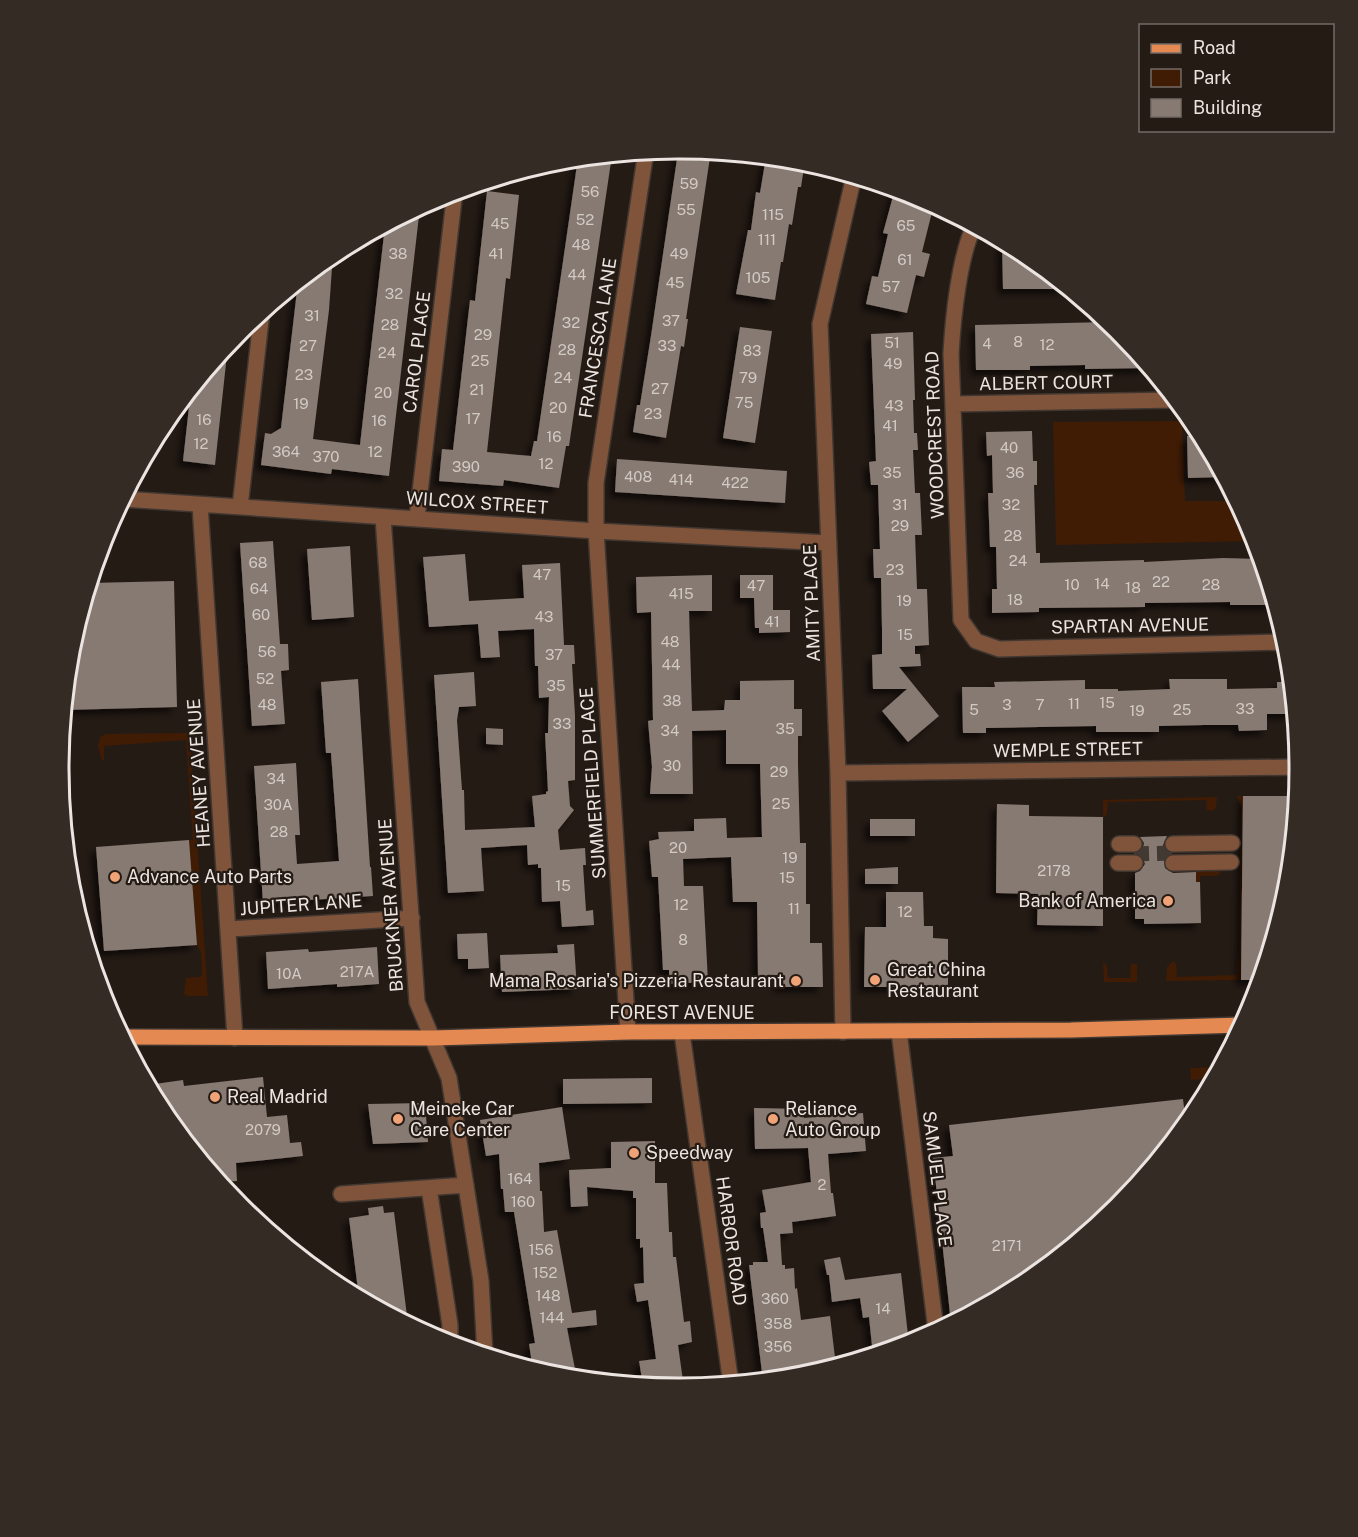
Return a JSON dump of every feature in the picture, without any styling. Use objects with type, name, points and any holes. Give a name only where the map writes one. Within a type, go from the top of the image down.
[{"type":"main road","name":"FOREST AVENUE","points":[[132,1039],[336,1036],[433,1038],[628,1032],[1071,1030],[1232,1025]]},
{"type":"street","name":"FRANCESCA LANE","points":[[596,531],[596,483],[645,160]]},
{"type":"street","name":"AMITY PLACE","points":[[843,1032],[838,773],[820,324],[852,184]]},
{"type":"street","name":"CAROL PLACE","points":[[417,518],[454,202]]},
{"type":"street","name":"WOODCREST ROAD","points":[[971,233],[953,322],[951,354],[961,620],[976,641]]},
{"type":"street","points":[[240,507],[260,325]]},
{"type":"street","name":"ALBERT COURT","points":[[953,404],[1165,400]]},
{"type":"street","name":"WILCOX STREET","points":[[132,500],[596,531],[829,543]]},
{"type":"street","name":"HEANEY AVENUE","points":[[200,505],[235,1038]]},
{"type":"street","name":"BRUCKNER AVENUE","points":[[383,517],[417,1002],[449,1078],[481,1281],[485,1346]]},
{"type":"street","name":"SUMMERFIELD PLACE","points":[[596,531],[628,1032]]},
{"type":"street","name":"SPARTAN AVENUE","points":[[976,641],[999,649],[1275,642]]},
{"type":"street","name":"WEMPLE STREET","points":[[838,773],[1289,767]]},
{"type":"street","points":[[1173,853],[1232,853]]},
{"type":"street","name":"JUPITER LANE","points":[[229,929],[412,918]]},
{"type":"street","name":"SAMUEL PLACE","points":[[899,1031],[935,1322]]},
{"type":"street","name":"HARBOR ROAD","points":[[682,1033],[730,1376]]},
{"type":"street","points":[[341,1194],[466,1185]]},
{"type":"street","points":[[429,1188],[450,1334]]},
{"type":"green space","points":[[1180,421],[1182,424],[1185,501],[1227,501],[1245,541],[1056,545],[1053,422]]},
{"type":"green space","points":[[187,733],[190,736],[208,996],[184,994],[186,978],[202,975],[201,952],[197,945],[189,840],[193,840],[186,740],[104,746],[104,760],[102,761],[98,746],[100,737],[106,734]]},
{"type":"green space","points":[[1237,796],[1243,796],[1241,980],[1166,981],[1167,967],[1173,961],[1176,964],[1177,977],[1237,975],[1241,808]]},
{"type":"green space","points":[[1217,797],[1216,808],[1212,811],[1207,810],[1206,800],[1108,802],[1107,814],[1103,819],[1103,800]]},
{"type":"green space","points":[[1196,866],[1219,869],[1220,874],[1200,876],[1200,882],[1196,882]]},
{"type":"green space","points":[[1103,962],[1107,966],[1108,978],[1130,978],[1131,964],[1137,964],[1137,982],[1104,982]]},
{"type":"green space","points":[[1211,1067],[1204,1079],[1191,1080],[1190,1068]]},
{"type":"building","points":[[677,158],[710,160],[686,319],[688,319],[684,347],[681,346],[666,438],[633,432],[637,405],[640,405]]},
{"type":"building","points":[[611,163],[569,446],[566,446],[559,488],[504,480],[503,486],[439,481],[442,449],[453,450],[470,300],[475,301],[487,191],[519,195],[510,279],[506,278],[487,452],[531,456],[534,441],[537,441],[577,167]]},
{"type":"building","points":[[765,165],[803,171],[801,187],[798,187],[792,225],[789,224],[775,300],[736,294],[748,230],[751,230],[756,192],[760,193]]},
{"type":"building","points":[[893,198],[932,213],[922,252],[930,254],[924,277],[916,275],[907,313],[866,304],[872,276],[878,277],[888,234],[883,233]]},
{"type":"building","points":[[419,217],[389,476],[332,469],[331,474],[261,465],[265,433],[271,434],[281,428],[297,294],[332,267],[313,439],[360,445],[384,235]]},
{"type":"building","points":[[1002,251],[1055,289],[1003,289]]},
{"type":"building","points":[[1094,322],[1140,368],[1085,369],[1085,365],[1030,366],[1030,370],[976,370],[975,325]]},
{"type":"building","points":[[740,327],[772,331],[755,443],[723,438]]},
{"type":"building","points":[[913,332],[914,433],[917,433],[918,450],[913,450],[915,493],[920,493],[922,535],[915,535],[917,589],[927,589],[929,645],[915,646],[915,654],[920,654],[921,666],[899,667],[939,716],[908,742],[882,711],[907,689],[873,689],[872,655],[882,654],[882,628],[881,578],[874,578],[873,549],[880,549],[878,485],[871,485],[869,462],[876,461],[871,334]]},
{"type":"building","points":[[226,359],[215,465],[183,461],[189,405]]},
{"type":"building","points":[[1032,431],[1033,461],[1037,461],[1037,485],[1034,485],[1036,553],[1040,553],[1040,563],[1252,559],[1266,605],[1230,605],[1230,602],[1145,603],[1145,607],[1039,608],[1039,612],[992,613],[992,589],[997,589],[996,547],[990,547],[988,493],[993,493],[992,455],[987,456],[986,432]]},
{"type":"building","points":[[1187,436],[1190,436],[1215,477],[1188,478]]},
{"type":"building","points":[[617,459],[787,471],[785,503],[615,492]]},
{"type":"building","points":[[273,541],[280,644],[288,644],[289,670],[281,671],[285,724],[252,726],[240,543]]},
{"type":"building","points":[[350,546],[354,617],[312,620],[307,549]]},
{"type":"building","points":[[465,554],[469,601],[524,598],[522,565],[560,563],[564,645],[574,645],[575,664],[572,664],[575,780],[568,781],[570,806],[574,810],[558,830],[560,850],[585,848],[586,865],[583,865],[586,911],[593,910],[594,925],[562,927],[560,901],[542,902],[541,868],[538,868],[538,864],[528,865],[527,845],[481,848],[484,891],[448,893],[434,675],[474,672],[476,706],[459,707],[457,720],[462,790],[464,790],[465,830],[535,827],[532,796],[546,794],[548,791],[545,733],[548,733],[549,697],[539,698],[534,629],[498,631],[500,657],[481,658],[478,624],[429,627],[423,557]]},
{"type":"building","points":[[712,575],[712,611],[689,611],[692,711],[724,710],[725,700],[740,700],[740,681],[794,680],[794,709],[802,709],[802,736],[798,736],[800,843],[806,843],[806,904],[810,904],[810,943],[822,943],[823,987],[779,987],[779,975],[758,976],[757,902],[733,902],[731,857],[683,859],[684,886],[703,886],[708,982],[669,984],[669,970],[663,970],[658,877],[652,877],[649,841],[659,839],[658,832],[694,831],[694,819],[726,818],[727,838],[762,837],[760,764],[726,764],[726,730],[692,731],[693,794],[650,794],[652,767],[648,721],[653,720],[651,612],[637,613],[636,577]]},
{"type":"building","points":[[740,575],[773,575],[773,610],[790,610],[790,632],[759,633],[759,628],[755,628],[754,598],[740,598]]},
{"type":"building","points":[[174,581],[177,707],[72,710],[81,649],[98,583]]},
{"type":"building","points":[[358,679],[373,896],[263,903],[254,766],[296,763],[300,835],[295,835],[297,864],[339,861],[331,753],[326,753],[321,682]]},
{"type":"building","points":[[1169,679],[1227,679],[1227,689],[1277,688],[1277,682],[1283,682],[1286,714],[1267,714],[1267,730],[1239,731],[1238,725],[1204,725],[1159,726],[1159,732],[1096,732],[1096,726],[986,728],[986,733],[963,733],[962,687],[995,687],[994,682],[1085,680],[1085,689],[1118,689],[1118,691],[1170,689]]},
{"type":"building","points":[[486,728],[503,729],[503,745],[486,744]]},
{"type":"building","points":[[1243,796],[1288,796],[1284,848],[1268,926],[1251,980],[1241,980]]},
{"type":"building","points":[[997,804],[1029,805],[1029,816],[1103,817],[1103,926],[1037,925],[1038,894],[996,893]]},
{"type":"building","points":[[870,819],[915,819],[915,836],[870,836]]},
{"type":"building","name":"Bank of America","points":[[1167,836],[1163,845],[1172,853],[1164,859],[1165,868],[1173,873],[1196,872],[1196,882],[1200,882],[1201,923],[1144,924],[1144,919],[1135,919],[1135,873],[1140,871],[1145,864],[1143,858],[1136,853],[1143,848],[1144,843],[1140,837]]},
{"type":"building","points":[[189,840],[197,945],[104,951],[96,847]]},
{"type":"building","points":[[898,867],[898,884],[865,884],[865,869]]},
{"type":"building","points":[[886,892],[923,892],[924,926],[933,926],[933,938],[948,939],[948,989],[864,987],[865,927],[886,927]]},
{"type":"building","points":[[487,933],[489,968],[468,969],[468,959],[458,959],[457,934]]},
{"type":"building","points":[[574,944],[577,989],[502,992],[500,955],[558,953],[557,945]]},
{"type":"building","points":[[377,947],[379,984],[337,987],[337,984],[268,989],[266,952],[308,949],[309,952]]},
{"type":"building","points":[[263,1077],[267,1117],[287,1115],[290,1143],[301,1142],[303,1156],[236,1163],[237,1181],[230,1181],[195,1140],[157,1084],[183,1080],[184,1086]]},
{"type":"building","points":[[652,1078],[652,1103],[563,1104],[563,1079]]},
{"type":"building","points":[[1183,1099],[1184,1109],[1138,1171],[1081,1227],[1018,1276],[950,1315],[933,1158],[953,1156],[949,1125]]},
{"type":"building","points":[[425,1103],[428,1142],[373,1144],[368,1104]]},
{"type":"building","points":[[562,1107],[570,1159],[539,1163],[540,1191],[542,1191],[544,1232],[557,1230],[572,1313],[596,1310],[597,1325],[567,1328],[575,1369],[532,1360],[529,1344],[535,1343],[514,1212],[505,1212],[499,1154],[486,1156],[480,1120]]},
{"type":"building","points":[[754,1108],[804,1109],[804,1118],[863,1113],[866,1151],[828,1154],[831,1193],[833,1193],[836,1216],[792,1222],[793,1233],[780,1234],[782,1265],[785,1265],[785,1269],[794,1268],[795,1289],[797,1288],[801,1320],[830,1316],[835,1358],[762,1373],[749,1265],[753,1265],[753,1262],[768,1262],[763,1228],[761,1228],[760,1213],[766,1212],[762,1190],[811,1182],[808,1148],[755,1149]]},
{"type":"building","points":[[655,1141],[655,1183],[667,1183],[669,1232],[672,1232],[673,1257],[676,1257],[684,1322],[690,1321],[692,1342],[678,1345],[683,1378],[642,1377],[639,1361],[656,1359],[648,1300],[637,1302],[634,1284],[644,1283],[643,1247],[640,1248],[640,1239],[636,1239],[636,1198],[633,1198],[633,1191],[587,1187],[588,1206],[571,1207],[569,1170],[611,1168],[611,1142]]},
{"type":"building","points":[[383,1206],[384,1213],[394,1212],[407,1315],[358,1287],[349,1218],[369,1215],[368,1208]]},
{"type":"building","points":[[840,1257],[845,1280],[901,1273],[908,1334],[872,1347],[869,1317],[863,1318],[860,1298],[832,1302],[829,1275],[827,1275],[824,1260]]},
{"type":"tunnel","points":[[1134,854],[1173,853]]},
{"type":"place","name":"Advance Auto Parts","points":[[115,877]]},
{"type":"place","name":"Bank of America","points":[[1168,901]]},
{"type":"place","name":"Great China Restaurant","points":[[875,980]]},
{"type":"place","name":"Mama Rosaria's Pizzeria Restaurant","points":[[796,981]]},
{"type":"place","name":"Real Madrid","points":[[215,1097]]},
{"type":"place","name":"Meineke Car Care Center","points":[[398,1119]]},
{"type":"place","name":"Reliance Auto Group","points":[[773,1119]]},
{"type":"place","name":"Speedway","points":[[634,1153]]}]
